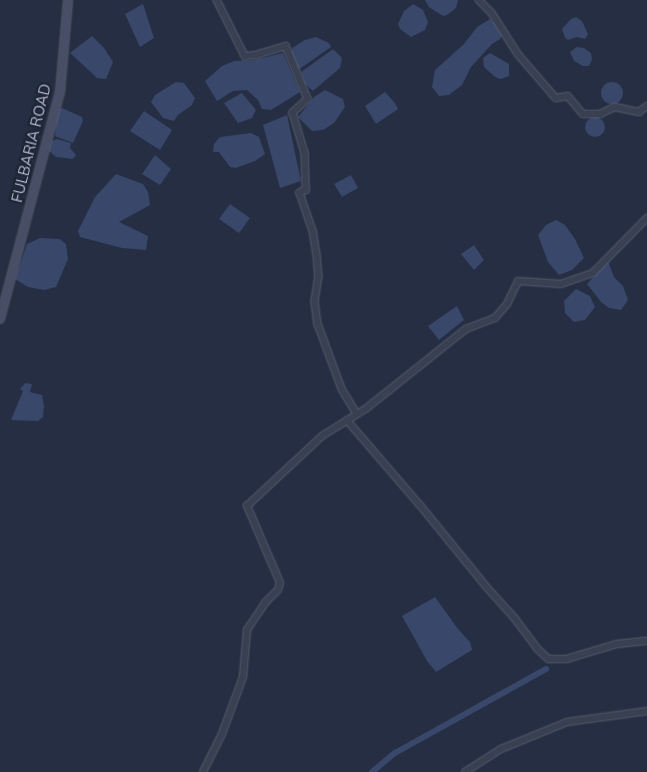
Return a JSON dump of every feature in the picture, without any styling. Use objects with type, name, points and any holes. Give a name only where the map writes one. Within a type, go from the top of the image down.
[{"type":"main road","name":"FULBARIA ROAD","points":[[0,319],[60,92],[68,0]]},
{"type":"street","points":[[217,0],[245,56],[256,55],[286,46],[308,98],[293,112],[305,153],[306,190],[300,193],[313,230],[317,255],[319,276],[315,301],[318,324],[342,389],[357,414]]},
{"type":"street","points":[[479,0],[492,13],[518,54],[556,98],[568,96],[583,114],[600,114],[615,107],[639,112],[647,106]]},
{"type":"street","points":[[202,772],[222,734],[241,682],[248,630],[265,603],[278,590],[280,583],[247,506],[322,436],[391,390],[443,345],[466,329],[495,318],[507,304],[518,281],[561,284],[593,273],[647,218]]},
{"type":"street","points":[[348,420],[514,617],[536,648],[549,659],[567,659],[617,644],[647,641]]},
{"type":"street","points":[[465,772],[501,749],[567,722],[647,711]]},
{"type":"water","points":[[425,0],[458,0],[456,8],[443,16],[429,7]]},
{"type":"water","points":[[143,4],[154,38],[140,47],[125,14]]},
{"type":"water","points":[[413,4],[423,10],[428,22],[425,30],[411,37],[400,29],[398,24],[404,11]]},
{"type":"water","points":[[576,17],[582,21],[588,34],[585,39],[577,37],[568,40],[565,38],[562,29],[571,19]]},
{"type":"water","points":[[490,19],[501,30],[503,35],[471,67],[462,85],[449,95],[439,96],[432,87],[435,70],[464,44],[477,27]]},
{"type":"water","points":[[92,36],[104,48],[113,62],[106,79],[97,78],[70,53]]},
{"type":"water","points":[[316,37],[329,43],[331,47],[298,70],[292,58],[292,48],[305,40]]},
{"type":"water","points":[[577,47],[584,48],[591,53],[592,60],[589,66],[583,66],[574,61],[570,52]]},
{"type":"water","points":[[333,49],[342,58],[340,68],[313,91],[305,84],[301,72]]},
{"type":"water","points":[[283,53],[300,92],[271,110],[262,109],[258,100],[247,90],[233,91],[217,101],[205,81],[222,66],[234,61],[254,60]]},
{"type":"water","points":[[490,53],[509,64],[509,76],[501,79],[495,77],[484,67],[483,58]]},
{"type":"water","points":[[176,82],[184,83],[195,98],[192,105],[178,115],[174,121],[163,118],[151,102],[155,95]]},
{"type":"water","points":[[612,82],[620,85],[623,93],[620,101],[612,104],[604,101],[601,93],[604,85]]},
{"type":"water","points":[[325,90],[343,99],[345,107],[334,123],[323,130],[312,131],[298,117],[314,97]]},
{"type":"water","points":[[385,92],[398,109],[376,124],[365,106]]},
{"type":"water","points":[[242,93],[256,110],[252,118],[238,123],[224,103]]},
{"type":"water","points":[[62,108],[82,117],[83,121],[73,143],[55,136],[57,110]]},
{"type":"water","points":[[144,111],[172,130],[160,150],[130,131]]},
{"type":"water","points":[[287,115],[301,181],[280,188],[263,125]]},
{"type":"water","points":[[591,117],[599,117],[605,123],[605,131],[599,137],[591,137],[585,131],[585,123]]},
{"type":"water","points":[[251,133],[259,137],[265,154],[255,161],[236,168],[230,167],[219,152],[213,152],[214,144],[220,137]]},
{"type":"water","points":[[57,139],[71,143],[70,148],[76,155],[73,159],[56,157],[47,149],[48,142]]},
{"type":"water","points":[[155,155],[171,169],[160,185],[142,174]]},
{"type":"water","points":[[116,174],[143,184],[148,192],[150,205],[119,222],[148,236],[146,250],[122,248],[80,237],[78,231],[95,197]]},
{"type":"water","points":[[351,175],[358,188],[342,197],[334,184]]},
{"type":"water","points":[[230,204],[250,218],[239,233],[219,219]]},
{"type":"water","points":[[556,220],[565,225],[575,239],[584,258],[572,270],[559,275],[548,262],[538,235],[546,225]]},
{"type":"water","points":[[40,238],[60,239],[66,244],[68,259],[56,287],[44,290],[28,287],[15,279],[27,244]]},
{"type":"water","points":[[474,245],[484,260],[474,270],[461,254]]},
{"type":"water","points":[[608,261],[614,277],[623,286],[628,300],[621,310],[609,308],[601,302],[587,284]]},
{"type":"water","points":[[576,289],[590,296],[595,307],[585,320],[574,322],[565,313],[564,301]]},
{"type":"water","points":[[457,306],[464,320],[439,340],[428,326]]},
{"type":"water","points":[[25,383],[32,384],[30,392],[42,395],[43,417],[38,421],[11,420],[23,391],[20,389]]},
{"type":"water","points":[[435,597],[470,642],[472,650],[436,672],[427,661],[402,616]]},
{"type":"waterway","points":[[372,772],[395,753],[546,669]]}]
